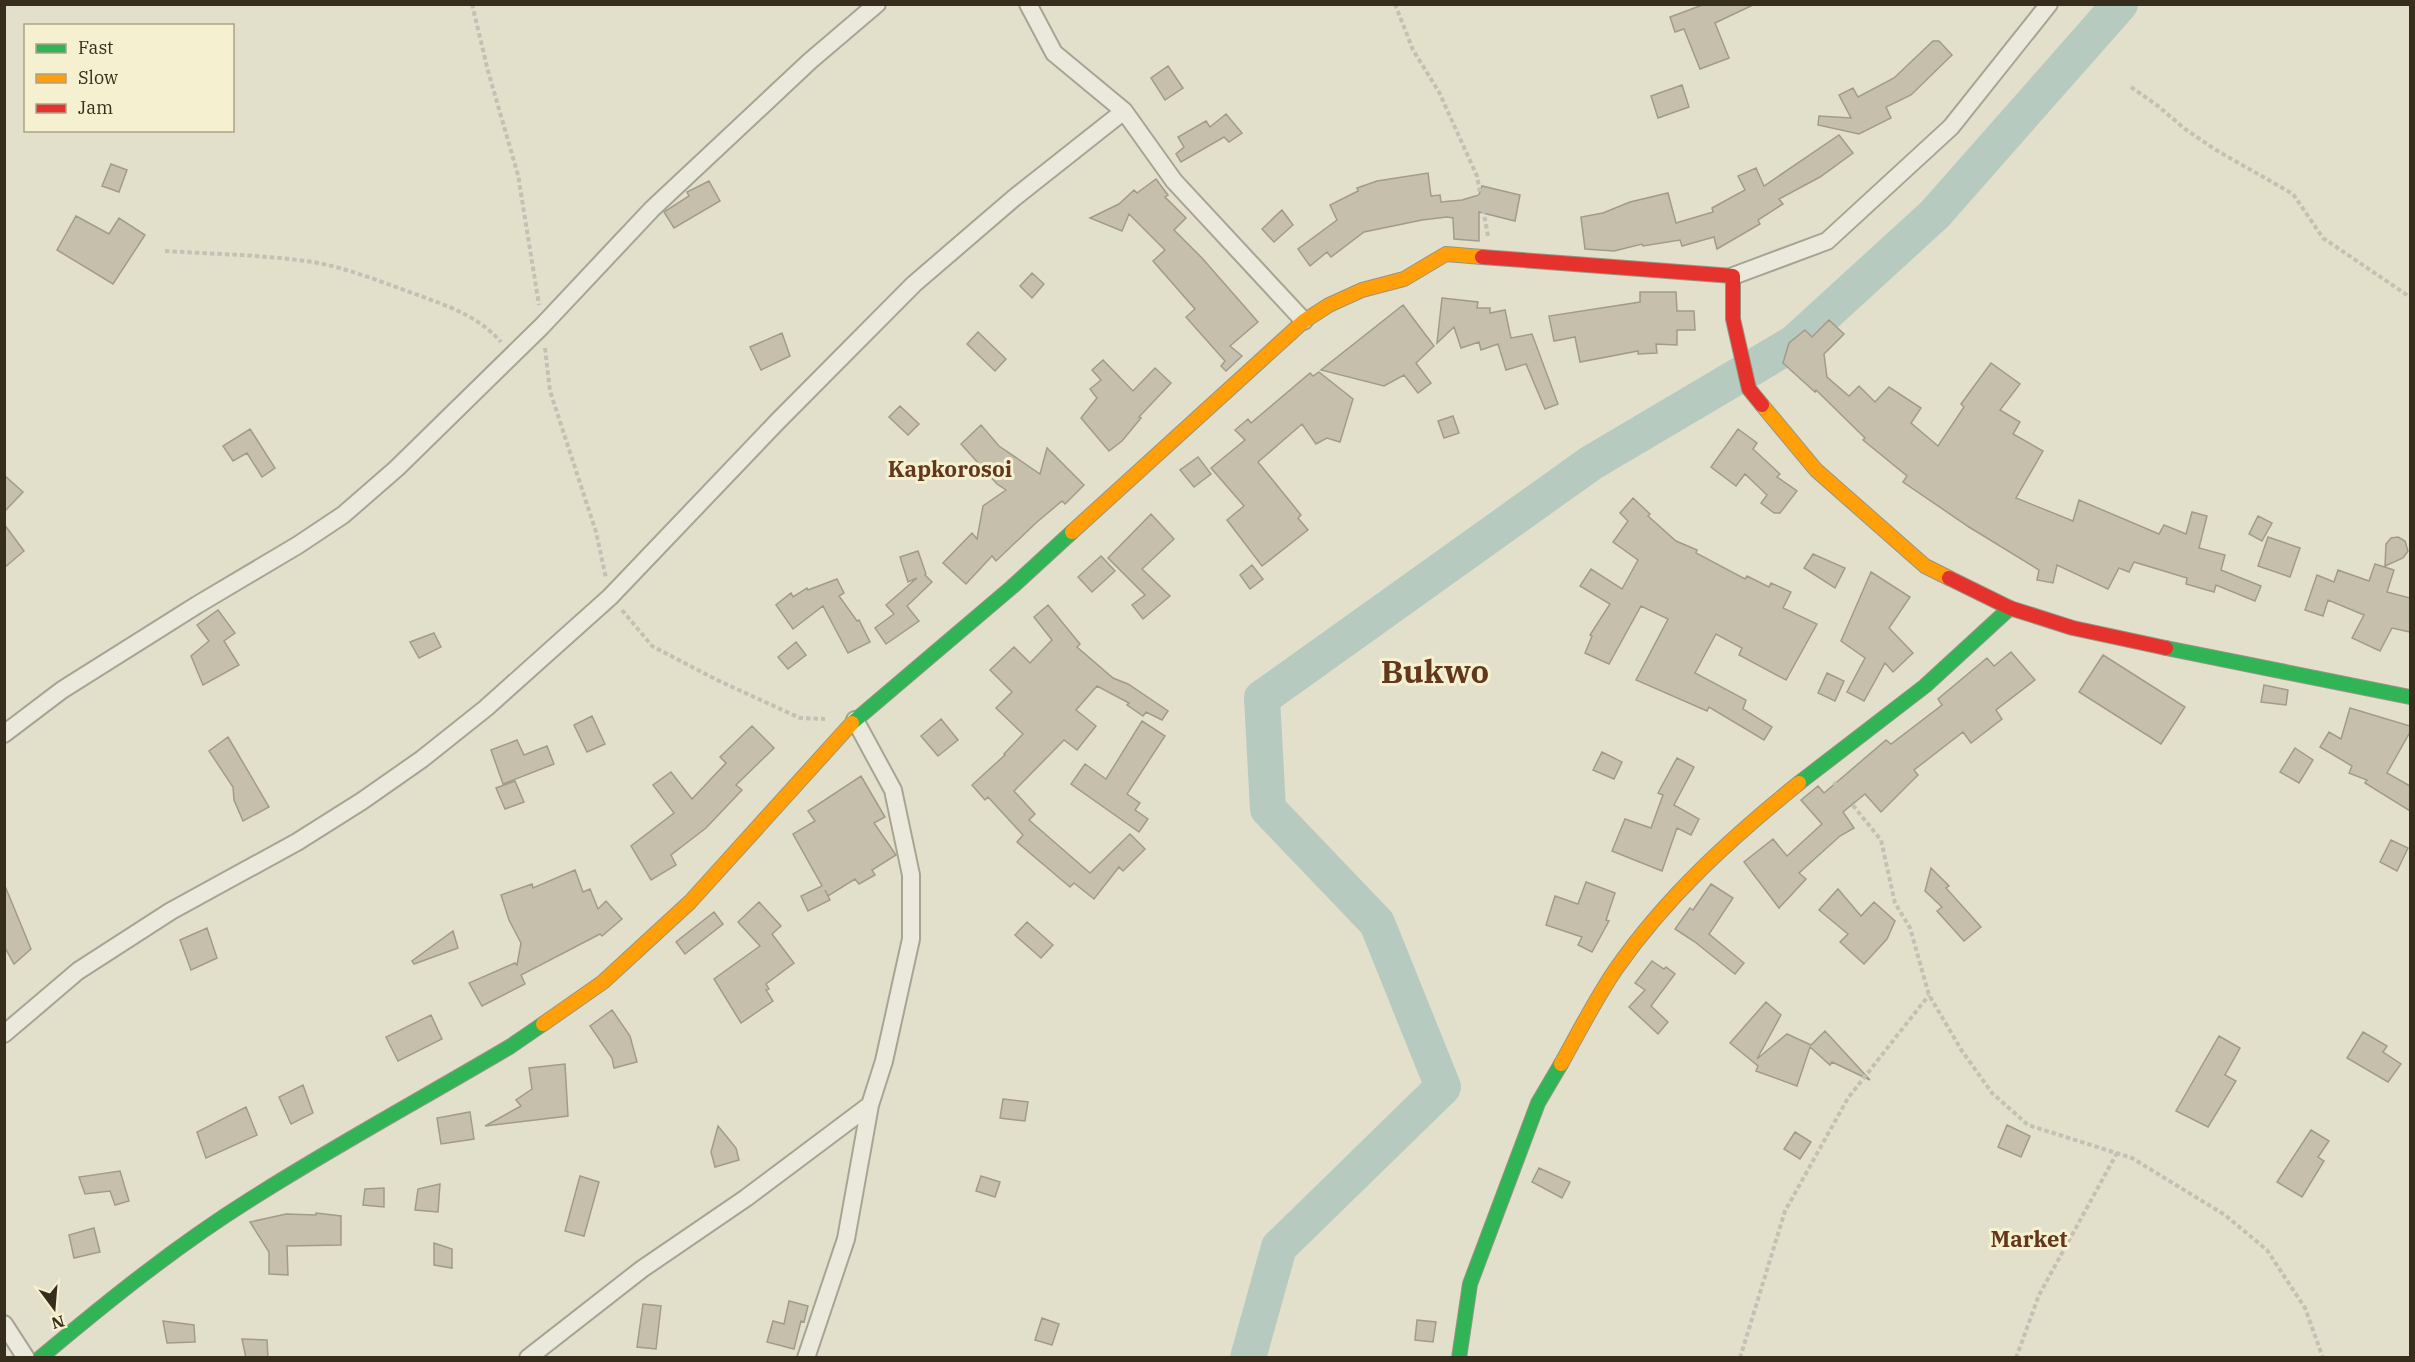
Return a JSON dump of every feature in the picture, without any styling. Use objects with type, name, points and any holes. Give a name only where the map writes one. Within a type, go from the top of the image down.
[{"type":"main road","points":[[40,1358],[115,1295],[195,1236],[251,1199],[511,1046],[603,982],[690,902],[855,720],[1012,586],[1304,321],[1329,305],[1362,290],[1404,279],[1446,254],[1733,276],[1732,319],[1749,389],[1816,470],[1924,566],[2010,608],[2073,628],[2410,697]]},
{"type":"main road","points":[[1459,1358],[1470,1284],[1538,1103],[1616,969],[1678,891],[1757,817],[1925,686],[2010,608]]},
{"type":"street","points":[[4,734],[62,690],[197,605],[298,546],[343,515],[398,468],[511,354],[542,326],[652,209],[810,62],[877,4]]},
{"type":"street","points":[[1028,4],[1054,53],[1124,111],[1174,181],[1304,321]]},
{"type":"street","points":[[1733,276],[1827,241],[1951,127],[2049,4]]},
{"type":"street","points":[[4,1034],[78,971],[126,938],[297,842],[422,759],[540,661],[610,597],[778,421],[914,284],[1014,198],[1124,111]]},
{"type":"street","points":[[806,1358],[846,1239],[870,1105],[884,1061],[911,939],[911,876],[893,790],[855,720]]},
{"type":"street","points":[[535,1355],[642,1269],[746,1198],[870,1105]]},
{"type":"street","points":[[4,1324],[26,1358]]},
{"type":"path","points":[[1395,4],[1413,50],[1439,92],[1477,176],[1487,232],[1495,259]]},
{"type":"path","points":[[2131,87],[2216,150],[2293,194],[2323,238],[2410,297]]},
{"type":"path","points":[[165,251],[242,255],[315,263],[374,279],[465,312],[489,328],[511,354]]},
{"type":"path","points":[[610,597],[652,646],[715,679],[800,718],[855,720]]},
{"type":"path","points":[[1821,765],[1881,840],[1895,903],[1910,928],[1929,995],[1962,1051],[1992,1093],[2028,1125],[2132,1158],[2226,1215],[2267,1250],[2305,1308],[2324,1358]]},
{"type":"path","points":[[1740,1358],[1785,1211],[1848,1098],[1929,995]]},
{"type":"path","points":[[2016,1358],[2039,1295],[2117,1153]]},
{"type":"building","points":[[1705,4],[1755,4],[1715,23],[1729,58],[1700,69],[1684,29],[1675,32],[1670,17]]},
{"type":"building","points":[[1933,41],[1939,41],[1952,55],[1911,95],[1886,107],[1891,118],[1859,134],[1818,125],[1819,116],[1851,118],[1839,95],[1853,88],[1858,97],[1894,78]]},
{"type":"building","points":[[1168,66],[1183,88],[1165,100],[1151,78]]},
{"type":"building","points":[[1682,85],[1689,107],[1658,118],[1651,96]]},
{"type":"building","points":[[1226,114],[1242,133],[1229,142],[1224,137],[1181,162],[1176,154],[1184,147],[1178,137],[1206,121],[1210,127]]},
{"type":"building","points":[[1839,135],[1853,153],[1820,177],[1779,199],[1783,204],[1758,220],[1760,224],[1717,249],[1714,237],[1682,246],[1680,240],[1643,246],[1642,244],[1614,251],[1585,249],[1581,217],[1603,213],[1630,202],[1668,193],[1676,223],[1713,212],[1712,208],[1745,190],[1738,176],[1756,168],[1764,186]]},
{"type":"building","points":[[111,164],[127,170],[119,192],[102,186]]},
{"type":"building","points":[[1428,173],[1431,196],[1440,195],[1441,202],[1462,200],[1479,195],[1482,186],[1520,195],[1515,221],[1479,212],[1479,241],[1454,239],[1453,218],[1447,217],[1364,232],[1331,257],[1327,252],[1310,266],[1298,249],[1337,220],[1330,205],[1358,191],[1357,188],[1377,181]]},
{"type":"building","points":[[1156,179],[1168,195],[1165,197],[1186,218],[1174,230],[1258,322],[1230,346],[1242,356],[1226,371],[1221,366],[1225,361],[1186,317],[1195,309],[1153,261],[1165,250],[1129,214],[1122,231],[1090,218],[1119,204],[1134,190],[1137,193]]},
{"type":"building","points":[[709,181],[720,201],[674,228],[664,212],[689,196],[687,192]]},
{"type":"building","points":[[1282,210],[1293,225],[1274,242],[1262,229]]},
{"type":"building","points":[[76,216],[109,234],[119,218],[145,235],[113,284],[57,250]]},
{"type":"building","points":[[1032,273],[1044,284],[1032,298],[1020,286]]},
{"type":"building","points":[[1640,292],[1676,292],[1677,311],[1694,311],[1695,330],[1677,330],[1677,345],[1656,344],[1657,353],[1638,354],[1638,351],[1580,362],[1575,337],[1554,341],[1549,316],[1640,302]]},
{"type":"building","points":[[1442,298],[1478,302],[1477,308],[1490,308],[1490,313],[1505,310],[1511,338],[1532,334],[1558,404],[1545,409],[1526,364],[1506,370],[1498,344],[1481,350],[1479,342],[1461,348],[1454,327],[1437,343]]},
{"type":"building","points":[[1403,305],[1434,346],[1416,363],[1431,383],[1418,393],[1404,375],[1384,386],[1321,370]]},
{"type":"building","points":[[1829,320],[1844,334],[1824,354],[1827,377],[1849,396],[1859,386],[1875,402],[1889,387],[1921,408],[1911,423],[1938,446],[1964,407],[1961,404],[1991,363],[2020,384],[2000,410],[2020,422],[2013,434],[2043,451],[2016,498],[2073,521],[2079,500],[2159,534],[2164,525],[2186,534],[2192,512],[2207,516],[2199,548],[2225,555],[2221,570],[2261,586],[2255,601],[2216,585],[2214,592],[2186,584],[2187,578],[2134,562],[2129,572],[2119,568],[2108,589],[2057,565],[2053,583],[2037,580],[2039,570],[1969,527],[1903,482],[1907,476],[1863,440],[1865,438],[1816,390],[1815,392],[1783,363],[1789,343],[1805,330],[1812,337]]},
{"type":"building","points":[[978,332],[1006,359],[995,371],[967,344]]},
{"type":"building","points":[[782,333],[790,356],[761,370],[750,347]]},
{"type":"building","points":[[1103,360],[1133,391],[1155,368],[1171,383],[1139,417],[1141,418],[1122,441],[1109,451],[1081,418],[1097,398],[1090,389],[1101,380],[1092,370]]},
{"type":"building","points":[[1319,372],[1353,399],[1340,442],[1327,438],[1316,444],[1302,424],[1258,462],[1301,515],[1298,518],[1308,530],[1262,566],[1227,520],[1244,506],[1211,468],[1245,440],[1235,430],[1248,419],[1251,423],[1310,373],[1313,376]]},
{"type":"building","points":[[900,406],[919,424],[908,435],[889,417]]},
{"type":"building","points":[[1453,416],[1459,433],[1444,438],[1438,421]]},
{"type":"building","points":[[981,425],[999,446],[1040,474],[1047,448],[1084,485],[1065,504],[1062,501],[1037,522],[996,561],[992,556],[966,584],[943,563],[972,533],[977,539],[983,506],[1006,490],[997,484],[961,444]]},
{"type":"building","points":[[250,429],[275,468],[262,477],[247,453],[233,461],[223,446]]},
{"type":"building","points":[[1738,429],[1757,443],[1753,449],[1780,474],[1777,477],[1797,491],[1780,513],[1774,513],[1761,503],[1767,495],[1745,474],[1736,486],[1711,467]]},
{"type":"building","points":[[1198,457],[1211,474],[1194,487],[1180,470]]},
{"type":"building","points":[[4,475],[23,492],[4,512]]},
{"type":"building","points":[[1633,498],[1650,514],[1648,516],[1676,541],[1697,550],[1696,553],[1745,579],[1747,576],[1769,587],[1771,583],[1791,592],[1783,608],[1817,624],[1786,680],[1739,655],[1742,648],[1716,634],[1695,673],[1746,700],[1743,709],[1772,727],[1764,740],[1709,707],[1707,711],[1636,680],[1668,619],[1641,606],[1609,664],[1585,653],[1592,636],[1590,635],[1610,604],[1580,586],[1591,569],[1622,589],[1638,560],[1613,542],[1628,521],[1620,513]]},
{"type":"building","points":[[1151,514],[1174,539],[1142,569],[1170,596],[1143,619],[1132,605],[1145,595],[1108,558]]},
{"type":"building","points":[[2258,516],[2272,523],[2262,541],[2249,534]]},
{"type":"building","points":[[4,524],[24,551],[4,568]]},
{"type":"building","points":[[2268,537],[2300,548],[2290,577],[2258,566]]},
{"type":"building","points":[[2398,537],[2405,541],[2408,551],[2403,558],[2385,566],[2386,544],[2391,538]]},
{"type":"building","points":[[918,551],[925,575],[932,582],[907,606],[919,621],[886,644],[875,628],[894,614],[886,605],[917,578],[908,582],[900,557]]},
{"type":"building","points":[[1813,554],[1845,568],[1835,588],[1804,568]]},
{"type":"building","points":[[1101,556],[1115,571],[1092,592],[1078,577]]},
{"type":"building","points":[[2375,564],[2394,570],[2387,592],[2410,598],[2410,632],[2392,628],[2380,651],[2352,638],[2364,615],[2328,600],[2323,616],[2305,610],[2317,575],[2334,582],[2338,570],[2369,581]]},
{"type":"building","points":[[1252,565],[1263,579],[1250,589],[1240,575]]},
{"type":"building","points":[[1871,572],[1910,597],[1889,628],[1913,653],[1893,672],[1885,663],[1864,701],[1847,692],[1865,658],[1841,641]]},
{"type":"building","points":[[837,579],[844,593],[839,596],[857,621],[859,620],[870,642],[848,653],[823,606],[793,629],[776,605],[791,593],[793,597],[807,588],[808,590]]},
{"type":"building","points":[[1048,605],[1080,644],[1077,647],[1113,678],[1128,684],[1168,711],[1162,720],[1146,712],[1143,716],[1127,705],[1129,703],[1097,686],[1076,710],[1096,726],[1077,750],[1064,740],[1014,791],[1035,814],[1029,820],[1090,873],[1130,834],[1145,849],[1123,871],[1119,867],[1094,899],[1074,883],[1070,887],[1017,842],[1023,835],[988,797],[985,800],[972,785],[1005,755],[1023,734],[996,708],[1012,692],[990,670],[1014,647],[1030,663],[1052,640],[1034,617]]},
{"type":"building","points":[[218,610],[235,633],[224,641],[239,665],[203,685],[191,656],[209,641],[197,625]]},
{"type":"building","points":[[434,633],[441,647],[419,658],[410,642]]},
{"type":"building","points":[[796,642],[806,655],[788,669],[778,657]]},
{"type":"building","points":[[2011,652],[2035,680],[1996,710],[2002,719],[1971,743],[1963,732],[1914,770],[1918,775],[1881,812],[1865,794],[1843,812],[1854,828],[1840,836],[1799,873],[1806,879],[1779,908],[1744,862],[1773,839],[1787,856],[1822,824],[1801,800],[1818,786],[1824,793],[1886,740],[1891,744],[1942,705],[1938,699],[1987,658],[1994,666]]},
{"type":"building","points":[[2103,655],[2185,707],[2161,744],[2079,692]]},
{"type":"building","points":[[1827,673],[1844,681],[1835,701],[1818,693]]},
{"type":"building","points":[[2264,685],[2288,690],[2286,705],[2261,702]]},
{"type":"building","points":[[2350,708],[2410,726],[2410,732],[2387,773],[2410,786],[2410,811],[2365,783],[2367,780],[2349,773],[2352,766],[2320,747],[2329,732],[2341,739]]},
{"type":"building","points":[[592,716],[605,744],[587,752],[574,725]]},
{"type":"building","points":[[941,719],[958,740],[938,756],[921,736]]},
{"type":"building","points":[[1142,721],[1165,736],[1127,794],[1140,803],[1135,810],[1148,819],[1139,832],[1071,784],[1085,764],[1106,779]]},
{"type":"building","points":[[752,726],[774,748],[736,785],[742,790],[706,828],[671,855],[676,865],[651,880],[631,846],[674,813],[653,785],[671,772],[692,799],[726,763],[720,757]]},
{"type":"building","points":[[228,737],[269,807],[243,821],[234,800],[233,787],[209,751]]},
{"type":"building","points":[[517,740],[524,755],[547,746],[554,764],[503,784],[491,750]]},
{"type":"building","points":[[2295,748],[2313,760],[2299,783],[2280,772]]},
{"type":"building","points":[[1602,752],[1622,762],[1614,779],[1593,770]]},
{"type":"building","points":[[1677,758],[1694,767],[1674,805],[1699,819],[1691,835],[1677,828],[1662,871],[1612,851],[1625,819],[1651,828],[1663,795],[1658,793]]},
{"type":"building","points":[[861,776],[885,817],[874,823],[896,855],[872,870],[875,875],[859,884],[855,879],[828,896],[830,900],[808,911],[801,896],[822,886],[793,834],[815,821],[808,811]]},
{"type":"building","points":[[515,781],[524,802],[505,809],[496,788]]},
{"type":"building","points":[[2391,840],[2408,848],[2397,871],[2380,862]]},
{"type":"building","points":[[1931,868],[1949,886],[1946,888],[1981,927],[1964,941],[1937,911],[1942,907],[1925,891]]},
{"type":"building","points":[[575,870],[583,892],[590,889],[598,909],[606,901],[622,919],[602,936],[600,934],[521,975],[525,984],[482,1006],[469,983],[515,963],[517,965],[521,943],[509,920],[501,895],[532,884],[533,888]]},
{"type":"building","points":[[1586,882],[1615,893],[1606,920],[1609,921],[1592,952],[1578,945],[1582,937],[1546,925],[1555,896],[1578,904]]},
{"type":"building","points":[[1711,884],[1733,898],[1709,934],[1744,963],[1735,974],[1675,929],[1690,908],[1693,910]]},
{"type":"building","points":[[5,886],[31,949],[14,964],[4,946]]},
{"type":"building","points":[[1838,889],[1861,916],[1874,902],[1895,921],[1887,939],[1864,964],[1840,942],[1848,934],[1819,910]]},
{"type":"building","points":[[759,902],[781,926],[772,934],[794,963],[766,984],[769,989],[766,990],[773,1001],[741,1023],[714,979],[760,946],[738,922]]},
{"type":"building","points":[[714,912],[723,924],[685,954],[676,942]]},
{"type":"building","points":[[1027,922],[1053,945],[1041,958],[1015,935]]},
{"type":"building","points":[[207,928],[217,958],[191,970],[180,940]]},
{"type":"building","points":[[453,931],[458,948],[414,964],[412,961]]},
{"type":"building","points":[[1652,961],[1675,974],[1651,1006],[1668,1022],[1658,1034],[1629,1007],[1645,990],[1635,983]]},
{"type":"building","points":[[1766,1002],[1781,1015],[1757,1059],[1787,1034],[1811,1045],[1825,1031],[1870,1080],[1832,1062],[1830,1065],[1810,1047],[1797,1086],[1756,1071],[1758,1066],[1730,1043]]},
{"type":"building","points":[[612,1010],[630,1036],[637,1062],[614,1068],[612,1058],[590,1026]]},
{"type":"building","points":[[431,1015],[442,1039],[398,1061],[386,1037]]},
{"type":"building","points":[[2363,1032],[2387,1046],[2383,1052],[2401,1064],[2388,1082],[2347,1058]]},
{"type":"building","points":[[2219,1036],[2240,1048],[2225,1075],[2236,1081],[2208,1127],[2176,1111]]},
{"type":"building","points":[[565,1064],[568,1116],[485,1126],[521,1106],[516,1100],[532,1089],[529,1068]]},
{"type":"building","points":[[303,1085],[313,1113],[291,1124],[279,1097]]},
{"type":"building","points":[[1003,1099],[1028,1102],[1025,1121],[1000,1118]]},
{"type":"building","points":[[246,1107],[257,1135],[206,1158],[197,1132]]},
{"type":"building","points":[[470,1112],[474,1139],[441,1144],[437,1118]]},
{"type":"building","points":[[2007,1125],[2030,1136],[2021,1157],[1998,1147]]},
{"type":"building","points":[[718,1126],[736,1148],[739,1160],[715,1167],[711,1152]]},
{"type":"building","points":[[2311,1130],[2329,1141],[2318,1157],[2324,1161],[2302,1197],[2277,1182]]},
{"type":"building","points":[[1795,1132],[1811,1142],[1800,1159],[1784,1149]]},
{"type":"building","points":[[1539,1168],[1570,1182],[1562,1198],[1532,1182]]},
{"type":"building","points":[[120,1171],[129,1201],[115,1205],[110,1191],[85,1194],[79,1177]]},
{"type":"building","points":[[580,1176],[599,1182],[584,1236],[565,1231]]},
{"type":"building","points":[[981,1176],[1000,1182],[995,1197],[976,1191]]},
{"type":"building","points":[[440,1184],[438,1212],[415,1210],[418,1189]]},
{"type":"building","points":[[384,1188],[384,1207],[363,1205],[365,1189]]},
{"type":"building","points":[[316,1213],[341,1216],[341,1245],[287,1246],[288,1275],[269,1274],[269,1252],[250,1222],[286,1214],[316,1215]]},
{"type":"building","points":[[94,1228],[100,1252],[74,1258],[69,1235]]},
{"type":"building","points":[[434,1243],[452,1249],[452,1268],[434,1265]]},
{"type":"building","points":[[789,1301],[808,1306],[804,1322],[801,1321],[794,1349],[767,1342],[773,1321],[784,1324]]},
{"type":"building","points":[[643,1304],[661,1306],[656,1349],[637,1347]]},
{"type":"building","points":[[1042,1318],[1059,1324],[1052,1345],[1035,1340]]},
{"type":"building","points":[[1417,1320],[1436,1322],[1433,1342],[1415,1340]]},
{"type":"building","points":[[163,1321],[194,1325],[195,1342],[167,1343]]},
{"type":"building","points":[[242,1339],[267,1340],[268,1358],[246,1358]]},
{"type":"waterway","points":[[1248,1358],[1279,1247],[1443,1087],[1377,923],[1268,809],[1262,698],[1591,463],[1794,343],[1935,214],[2120,4]]},
{"type":"traffic: fast","points":[[852,723],[1012,587],[1072,532]]},
{"type":"traffic: fast","points":[[1799,783],[1925,686],[2010,608]]},
{"type":"traffic: fast","points":[[2166,648],[2410,697]]},
{"type":"traffic: fast","points":[[40,1358],[143,1275],[223,1217],[315,1159],[511,1046],[543,1024]]},
{"type":"traffic: fast","points":[[1459,1358],[1470,1284],[1538,1103],[1561,1064]]},
{"type":"traffic: slow","points":[[1072,532],[1304,321],[1329,305],[1362,290],[1404,279],[1446,254],[1482,257]]},
{"type":"traffic: slow","points":[[1762,405],[1816,470],[1925,566],[1949,578]]},
{"type":"traffic: slow","points":[[543,1024],[603,982],[690,902],[852,723]]},
{"type":"traffic: slow","points":[[1561,1064],[1616,969],[1656,917],[1724,847],[1799,783]]},
{"type":"traffic: jam","points":[[1482,257],[1733,276],[1733,319],[1749,389],[1762,405]]},
{"type":"traffic: jam","points":[[1949,578],[2010,608],[2073,628],[2166,648]]},
{"type":"district","name":"Kapkorosoi","points":[[950,469]]},
{"type":"district","name":"Bukwo","points":[[1435,672]]},
{"type":"district","name":"Market","points":[[2029,1239]]}]
